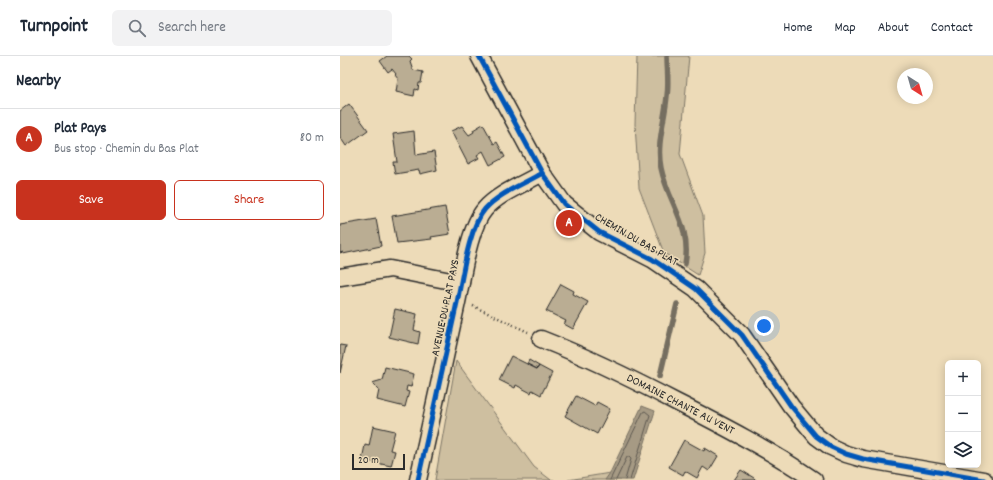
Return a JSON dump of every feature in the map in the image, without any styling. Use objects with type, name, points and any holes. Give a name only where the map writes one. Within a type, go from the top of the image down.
[{"type":"street","name":"CHEMIN DU BAS PLAT","points":[[479,56],[542,173],[564,204],[589,225],[677,275],[696,289],[724,315],[758,356],[804,423],[816,436],[831,447],[846,454],[984,480]]},
{"type":"street","name":"AVENUE DU PLAT PAYS","points":[[418,480],[459,291],[473,231],[478,218],[485,208],[495,200],[542,173]]},
{"type":"street","points":[[340,277],[390,269],[459,291]]},
{"type":"street","name":"DOMAINE CHANTE AU VENT","points":[[541,339],[590,358],[685,406],[759,445],[814,480]]},
{"type":"path","points":[[459,291],[541,339]]},
{"type":"shaded area","points":[[637,56],[689,56],[680,154],[703,216],[705,253],[698,275],[664,253],[639,188],[635,124]]},
{"type":"shaded area","points":[[456,361],[534,467],[551,480],[435,480]]},
{"type":"shaded area","points":[[610,473],[621,480],[568,480]]},
{"type":"water","points":[[642,406],[655,411],[633,480],[605,480],[610,473]]},
{"type":"building","points":[[387,56],[409,56],[412,59],[410,61],[413,70],[423,72],[421,83],[419,83],[418,90],[415,89],[414,96],[396,92],[398,79],[395,75],[396,74],[392,69],[388,72],[380,61]]},
{"type":"building","points":[[349,104],[368,130],[346,146],[340,137],[340,111]]},
{"type":"building","points":[[483,124],[494,144],[497,142],[505,157],[490,165],[483,151],[477,155],[479,158],[468,164],[451,131],[462,126],[469,135],[474,132],[473,130]]},
{"type":"building","points":[[414,131],[416,155],[434,152],[437,170],[420,174],[419,170],[395,174],[393,162],[397,162],[393,134]]},
{"type":"building","points":[[445,207],[450,234],[431,237],[432,239],[397,243],[392,216]]},
{"type":"building","points":[[376,219],[381,246],[343,254],[343,252],[340,253],[340,225]]},
{"type":"building","points":[[561,284],[574,291],[573,294],[588,302],[573,329],[564,324],[566,321],[546,311]]},
{"type":"building","points":[[395,309],[417,314],[414,330],[420,332],[418,344],[389,337]]},
{"type":"building","points":[[340,345],[346,346],[340,373]]},
{"type":"building","points":[[511,356],[537,369],[539,366],[552,373],[541,395],[532,390],[531,393],[516,385],[515,388],[499,380]]},
{"type":"building","points":[[529,360],[539,366],[537,369],[527,364]]},
{"type":"building","points":[[385,367],[414,374],[411,387],[407,386],[406,391],[409,392],[405,407],[377,400],[379,390],[372,383],[382,380]]},
{"type":"building","points":[[576,396],[595,406],[597,402],[610,409],[597,434],[565,416]]},
{"type":"building","points":[[373,426],[395,431],[390,450],[395,451],[391,466],[362,460],[365,445],[369,446]]},
{"type":"building","points":[[684,440],[704,451],[705,448],[718,456],[709,471],[703,467],[697,478],[685,471],[683,475],[669,467]]},
{"type":"building","points":[[741,470],[754,478],[756,480],[734,480]]},
{"type":"waterway","points":[[667,56],[668,91],[660,141],[660,159],[664,181],[678,215],[685,238],[685,264]]},
{"type":"waterway","points":[[660,376],[677,304]]},
{"type":"cycle path","points":[[479,56],[542,173],[564,204],[599,232],[652,259],[696,289],[742,335],[791,406],[816,436],[831,447],[846,454],[863,459],[984,480]]},
{"type":"cycle path","points":[[418,480],[466,255],[474,229],[485,209],[497,198],[542,173]]},
{"type":"place","name":"Plat Pays","points":[[569,223]]}]
